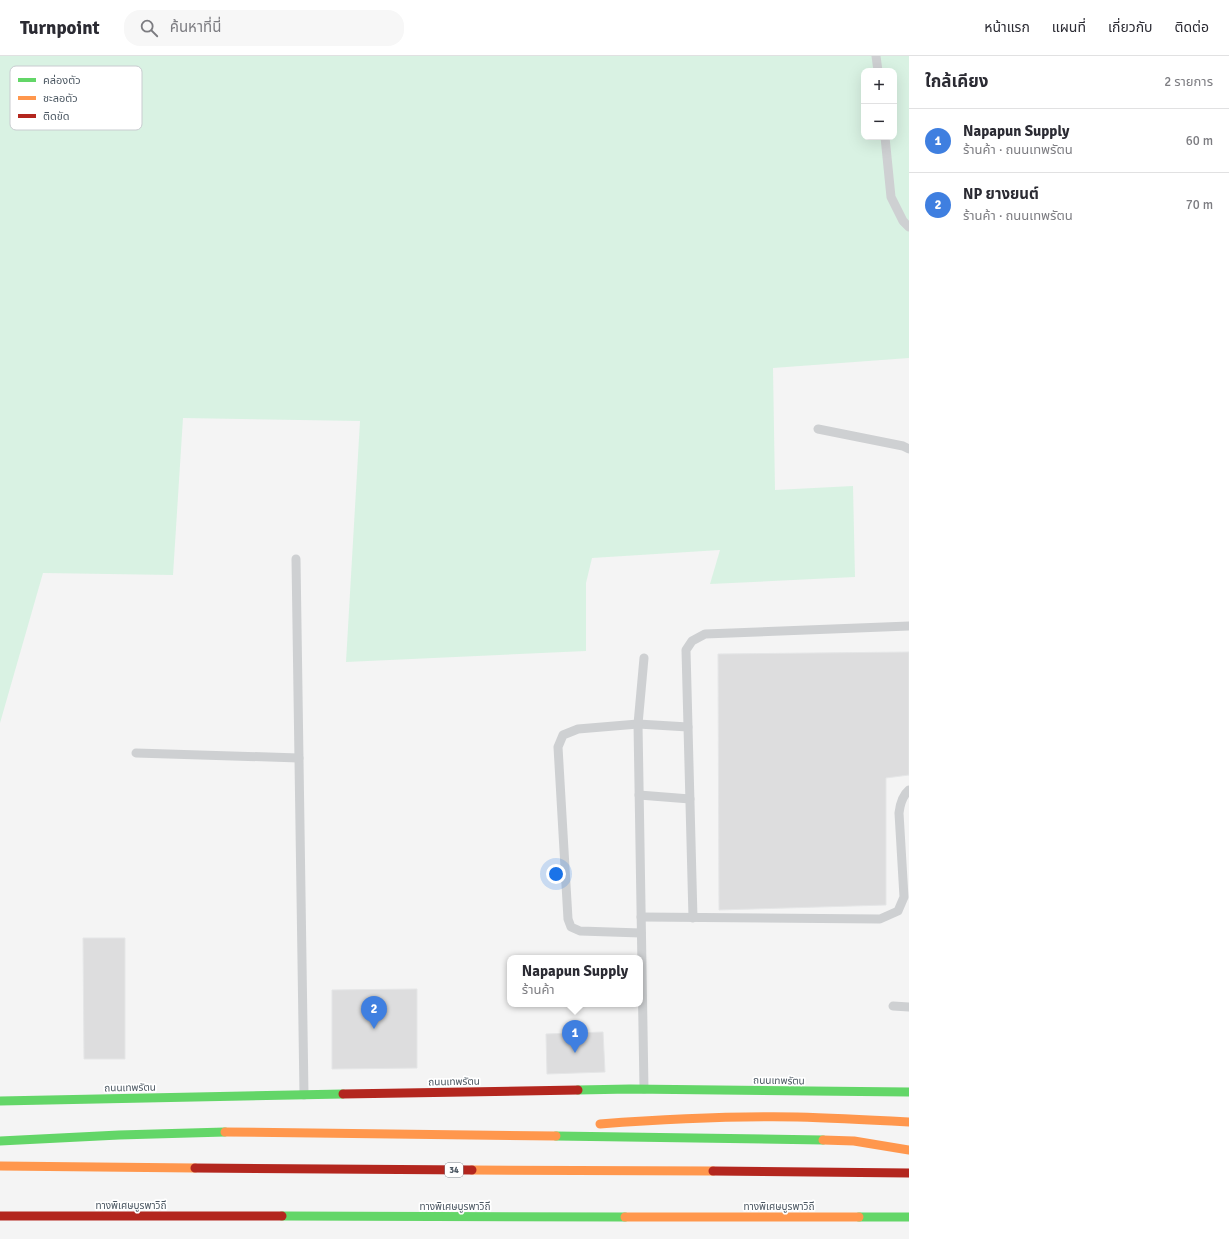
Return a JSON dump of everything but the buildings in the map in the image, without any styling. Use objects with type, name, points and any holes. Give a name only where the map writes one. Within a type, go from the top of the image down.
[{"type":"main road","name":"ถนนเทพรัตน","points":[[0,1101],[644,1089],[909,1092]]},
{"type":"main road","points":[[594,1124],[674,1119],[760,1117],[840,1118],[909,1122]]},
{"type":"main road","points":[[454,1135],[563,1127]]},
{"type":"main road","points":[[0,1141],[220,1132],[827,1140],[862,1142],[909,1150]]},
{"type":"main road","name":"34","points":[[0,1166],[909,1173]]},
{"type":"main road","points":[[144,1176],[909,1176]]},
{"type":"main road","name":"ทางพิเศษบูรพาวิถี","points":[[0,1216],[909,1217]]},
{"type":"lane","points":[[876,56],[878,68]]},
{"type":"lane","points":[[885,140],[891,197],[903,220],[909,227]]},
{"type":"lane","points":[[818,429],[903,446],[909,449]]},
{"type":"lane","points":[[296,559],[304,1095]]},
{"type":"lane","points":[[693,918],[686,650],[692,641],[705,634],[909,626]]},
{"type":"lane","points":[[641,955],[638,724],[644,658]]},
{"type":"lane","points":[[641,933],[580,931],[572,927],[568,919],[558,747],[563,735],[578,728],[638,724],[688,727]]},
{"type":"lane","points":[[136,753],[299,758]]},
{"type":"lane","points":[[641,917],[880,919],[898,911],[904,897],[899,813],[900,803],[905,793],[909,790]]},
{"type":"lane","points":[[639,795],[690,799]]},
{"type":"lane","points":[[893,1006],[909,1007]]},
{"type":"lane","points":[[642,1007],[644,1089]]},
{"type":"green space","points":[[0,56],[909,56],[909,358],[773,368],[775,490],[853,486],[855,577],[710,584],[720,550],[592,558],[586,583],[586,651],[346,662],[360,421],[183,418],[173,575],[43,573],[0,723]]},
{"type":"traffic: fast","points":[[578,1090],[630,1089],[909,1092]]},
{"type":"traffic: fast","points":[[0,1101],[343,1094]]},
{"type":"traffic: fast","points":[[0,1141],[119,1135],[225,1132]]},
{"type":"traffic: fast","points":[[556,1136],[823,1140]]},
{"type":"traffic: fast","points":[[282,1216],[625,1217]]},
{"type":"traffic: fast","points":[[859,1217],[909,1217]]},
{"type":"traffic: slow","points":[[600,1124],[698,1118],[748,1117],[797,1117],[909,1122]]},
{"type":"traffic: slow","points":[[225,1132],[556,1136]]},
{"type":"traffic: slow","points":[[823,1140],[854,1141],[909,1150]]},
{"type":"traffic: slow","points":[[0,1166],[195,1168]]},
{"type":"traffic: slow","points":[[472,1170],[713,1171]]},
{"type":"traffic: slow","points":[[625,1217],[859,1217]]},
{"type":"traffic: jam","points":[[343,1094],[578,1090]]},
{"type":"traffic: jam","points":[[195,1168],[472,1170]]},
{"type":"traffic: jam","points":[[713,1171],[909,1173]]},
{"type":"traffic: jam","points":[[0,1216],[282,1216]]},
{"type":"place","name":"NP ยางยนต์","points":[[374,1029]]},
{"type":"place","name":"Napapun Supply","points":[[575,1053]]}]
